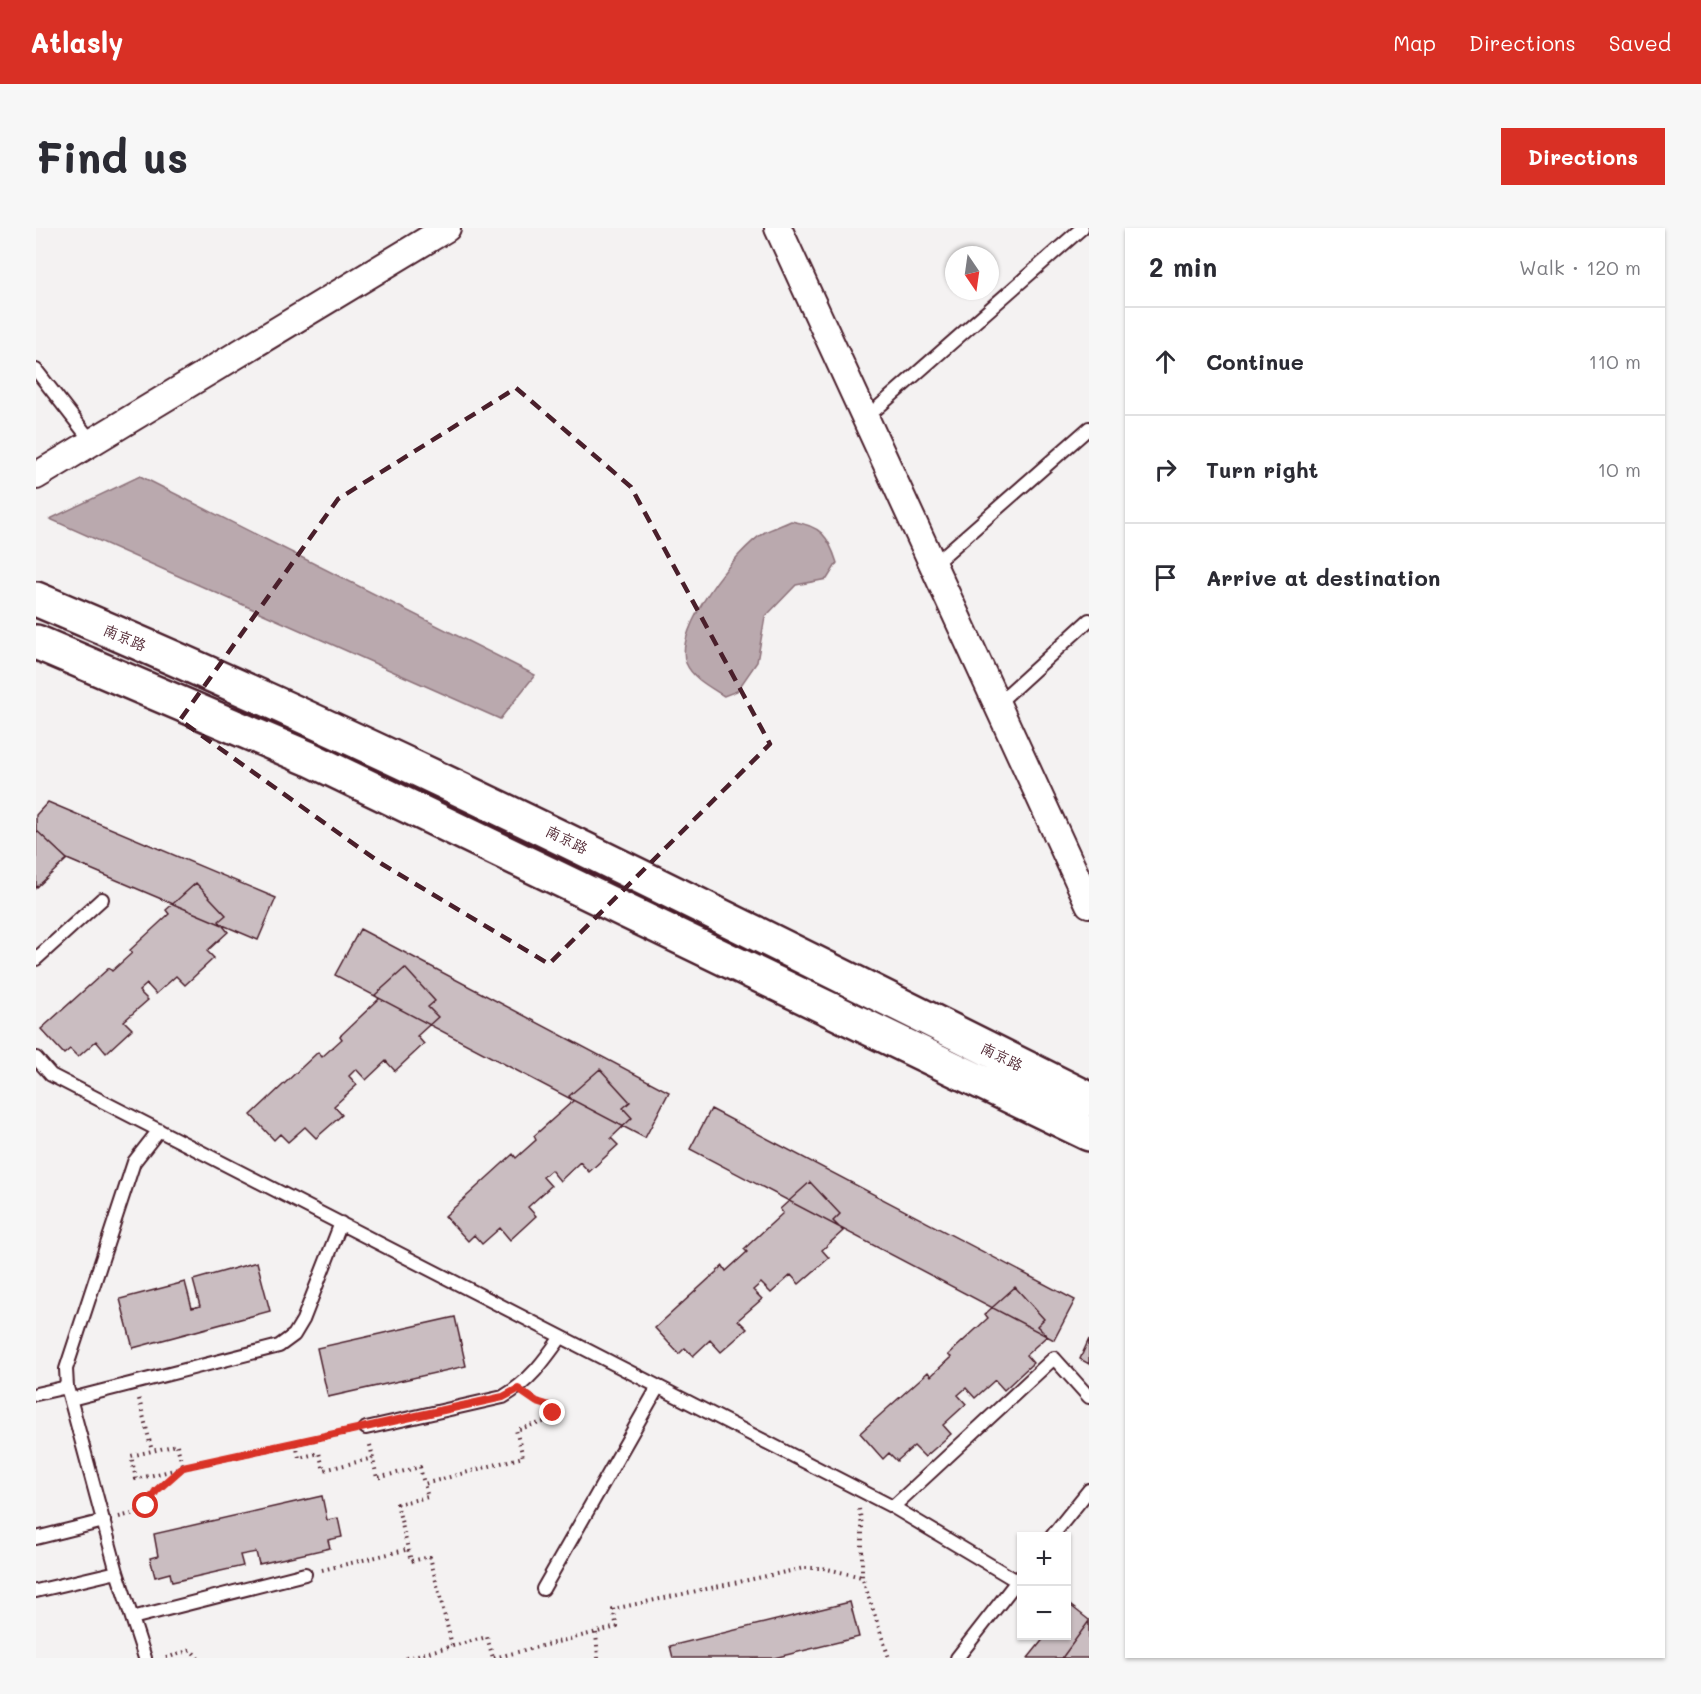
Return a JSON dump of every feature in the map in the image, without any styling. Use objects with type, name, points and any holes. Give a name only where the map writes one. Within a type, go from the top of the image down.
[{"type":"main road","name":"南京路","points":[[36,599],[205,670],[515,813],[1089,1099]]},
{"type":"main road","points":[[36,642],[310,759],[1089,1134]]},
{"type":"street","points":[[36,476],[447,228]]},
{"type":"street","points":[[778,228],[1089,904]]},
{"type":"lane","points":[[866,418],[1082,228]]},
{"type":"lane","points":[[36,370],[92,442]]},
{"type":"lane","points":[[933,565],[1089,428]]},
{"type":"lane","points":[[997,704],[1089,620]]},
{"type":"lane","points":[[36,959],[102,899]]},
{"type":"lane","points":[[36,1058],[51,1075],[893,1507],[1017,1578]]},
{"type":"lane","points":[[145,1658],[117,1572],[69,1393],[66,1369],[134,1162],[159,1130]]},
{"type":"lane","points":[[36,1394],[69,1393],[134,1383],[279,1346],[294,1335],[303,1320],[341,1223]]},
{"type":"lane","points":[[366,1428],[503,1397],[518,1389],[537,1371],[561,1337]]},
{"type":"lane","points":[[893,1507],[1054,1358],[1089,1397]]},
{"type":"lane","points":[[543,1589],[658,1387]]},
{"type":"lane","points":[[1055,1532],[1089,1490]]},
{"type":"lane","points":[[36,1538],[104,1521]]},
{"type":"lane","points":[[36,1591],[117,1572]]},
{"type":"lane","points":[[132,1618],[305,1574]]},
{"type":"lane","points":[[957,1658],[1017,1582]]},
{"type":"path","points":[[134,1383],[152,1451]]},
{"type":"path","points":[[424,1484],[523,1457],[516,1430],[550,1420],[553,1407],[537,1402],[518,1389]]},
{"type":"path","points":[[183,1467],[177,1445],[131,1456],[136,1479],[366,1428],[377,1478],[420,1467],[428,1497],[397,1504],[411,1561],[430,1557],[452,1645]]},
{"type":"path","points":[[296,1444],[299,1458],[319,1453],[324,1470],[373,1458]]},
{"type":"path","points":[[104,1521],[135,1513],[146,1506],[156,1491],[183,1467]]},
{"type":"path","points":[[857,1499],[862,1525],[862,1577],[889,1658]]},
{"type":"path","points":[[305,1574],[409,1549]]},
{"type":"path","points":[[406,1658],[487,1637],[494,1658],[505,1657],[617,1628],[613,1609],[790,1570],[823,1568],[862,1577]]},
{"type":"path","points":[[596,1633],[598,1658]]},
{"type":"path","points":[[166,1658],[190,1650],[198,1658]]},
{"type":"highlighted area","points":[[516,388],[631,487],[770,744],[549,964],[382,864],[180,720],[338,499]]},
{"type":"shaded area","points":[[140,476],[535,675],[500,719],[50,519]]},
{"type":"shaded area","points":[[791,521],[810,526],[822,533],[837,563],[827,579],[796,585],[765,617],[757,662],[737,691],[724,696],[697,678],[689,669],[686,663],[685,648],[689,631],[710,591],[739,555],[765,532]]},
{"type":"building","points":[[48,802],[276,898],[258,940],[67,859],[36,830],[36,815]]},
{"type":"building","points":[[36,830],[67,859],[36,888]]},
{"type":"building","points":[[196,883],[226,915],[219,921],[228,932],[207,951],[214,958],[185,985],[176,976],[156,994],[147,984],[139,991],[148,1000],[124,1021],[132,1029],[106,1053],[96,1041],[78,1057],[70,1049],[64,1054],[41,1029],[109,968],[112,971],[132,953],[130,950],[169,914],[166,910]]},
{"type":"building","points":[[360,929],[669,1092],[645,1138],[335,975]]},
{"type":"building","points":[[405,968],[435,1001],[428,1007],[438,1017],[417,1036],[424,1044],[395,1071],[386,1061],[366,1080],[356,1069],[349,1076],[357,1085],[334,1106],[342,1115],[316,1138],[305,1127],[288,1142],[280,1134],[274,1140],[251,1115],[318,1052],[322,1057],[342,1039],[340,1036],[379,999],[375,995]]},
{"type":"building","points":[[600,1069],[630,1102],[623,1108],[632,1118],[611,1138],[618,1145],[589,1172],[580,1162],[560,1181],[551,1170],[543,1177],[551,1186],[528,1207],[536,1216],[510,1240],[500,1228],[482,1244],[474,1235],[468,1241],[445,1216],[513,1154],[516,1158],[536,1140],[534,1136],[573,1101],[569,1096]]},
{"type":"building","points":[[711,1109],[1075,1300],[1054,1340],[690,1149]]},
{"type":"building","points":[[810,1182],[840,1214],[833,1221],[843,1231],[822,1250],[829,1258],[799,1284],[791,1275],[771,1293],[761,1283],[753,1290],[762,1299],[738,1320],[747,1329],[721,1352],[710,1340],[693,1356],[685,1348],[679,1354],[655,1328],[723,1266],[726,1271],[747,1252],[744,1249],[783,1213],[780,1209]]},
{"type":"building","points":[[257,1262],[270,1311],[133,1348],[120,1299],[185,1282],[192,1308],[200,1306],[193,1280]]},
{"type":"building","points":[[1015,1287],[1044,1319],[1037,1326],[1047,1336],[1026,1355],[1033,1363],[1004,1390],[995,1380],[975,1398],[966,1388],[958,1395],[966,1404],[943,1425],[951,1434],[925,1457],[914,1446],[897,1461],[889,1453],[883,1459],[860,1433],[928,1372],[931,1376],[951,1357],[948,1355],[988,1318],[985,1314]]},
{"type":"building","points":[[455,1317],[466,1366],[328,1397],[317,1348]]},
{"type":"building","points":[[1089,1339],[1089,1364],[1080,1359]]},
{"type":"building","points":[[322,1496],[327,1520],[338,1518],[342,1537],[328,1540],[330,1548],[259,1564],[256,1552],[240,1555],[243,1566],[172,1582],[170,1573],[155,1577],[150,1558],[158,1556],[154,1534]]},
{"type":"building","points":[[850,1602],[859,1637],[774,1658],[673,1658],[670,1646]]},
{"type":"building","points":[[1071,1606],[1089,1620],[1089,1658],[1028,1658],[1043,1640],[1071,1640]]},
{"type":"building","points":[[1089,1621],[1089,1658],[1062,1658]]},
{"type":"route","points":[[146,1506],[156,1491],[174,1478],[183,1467],[503,1397],[518,1389],[537,1402],[553,1407],[553,1413]]}]
